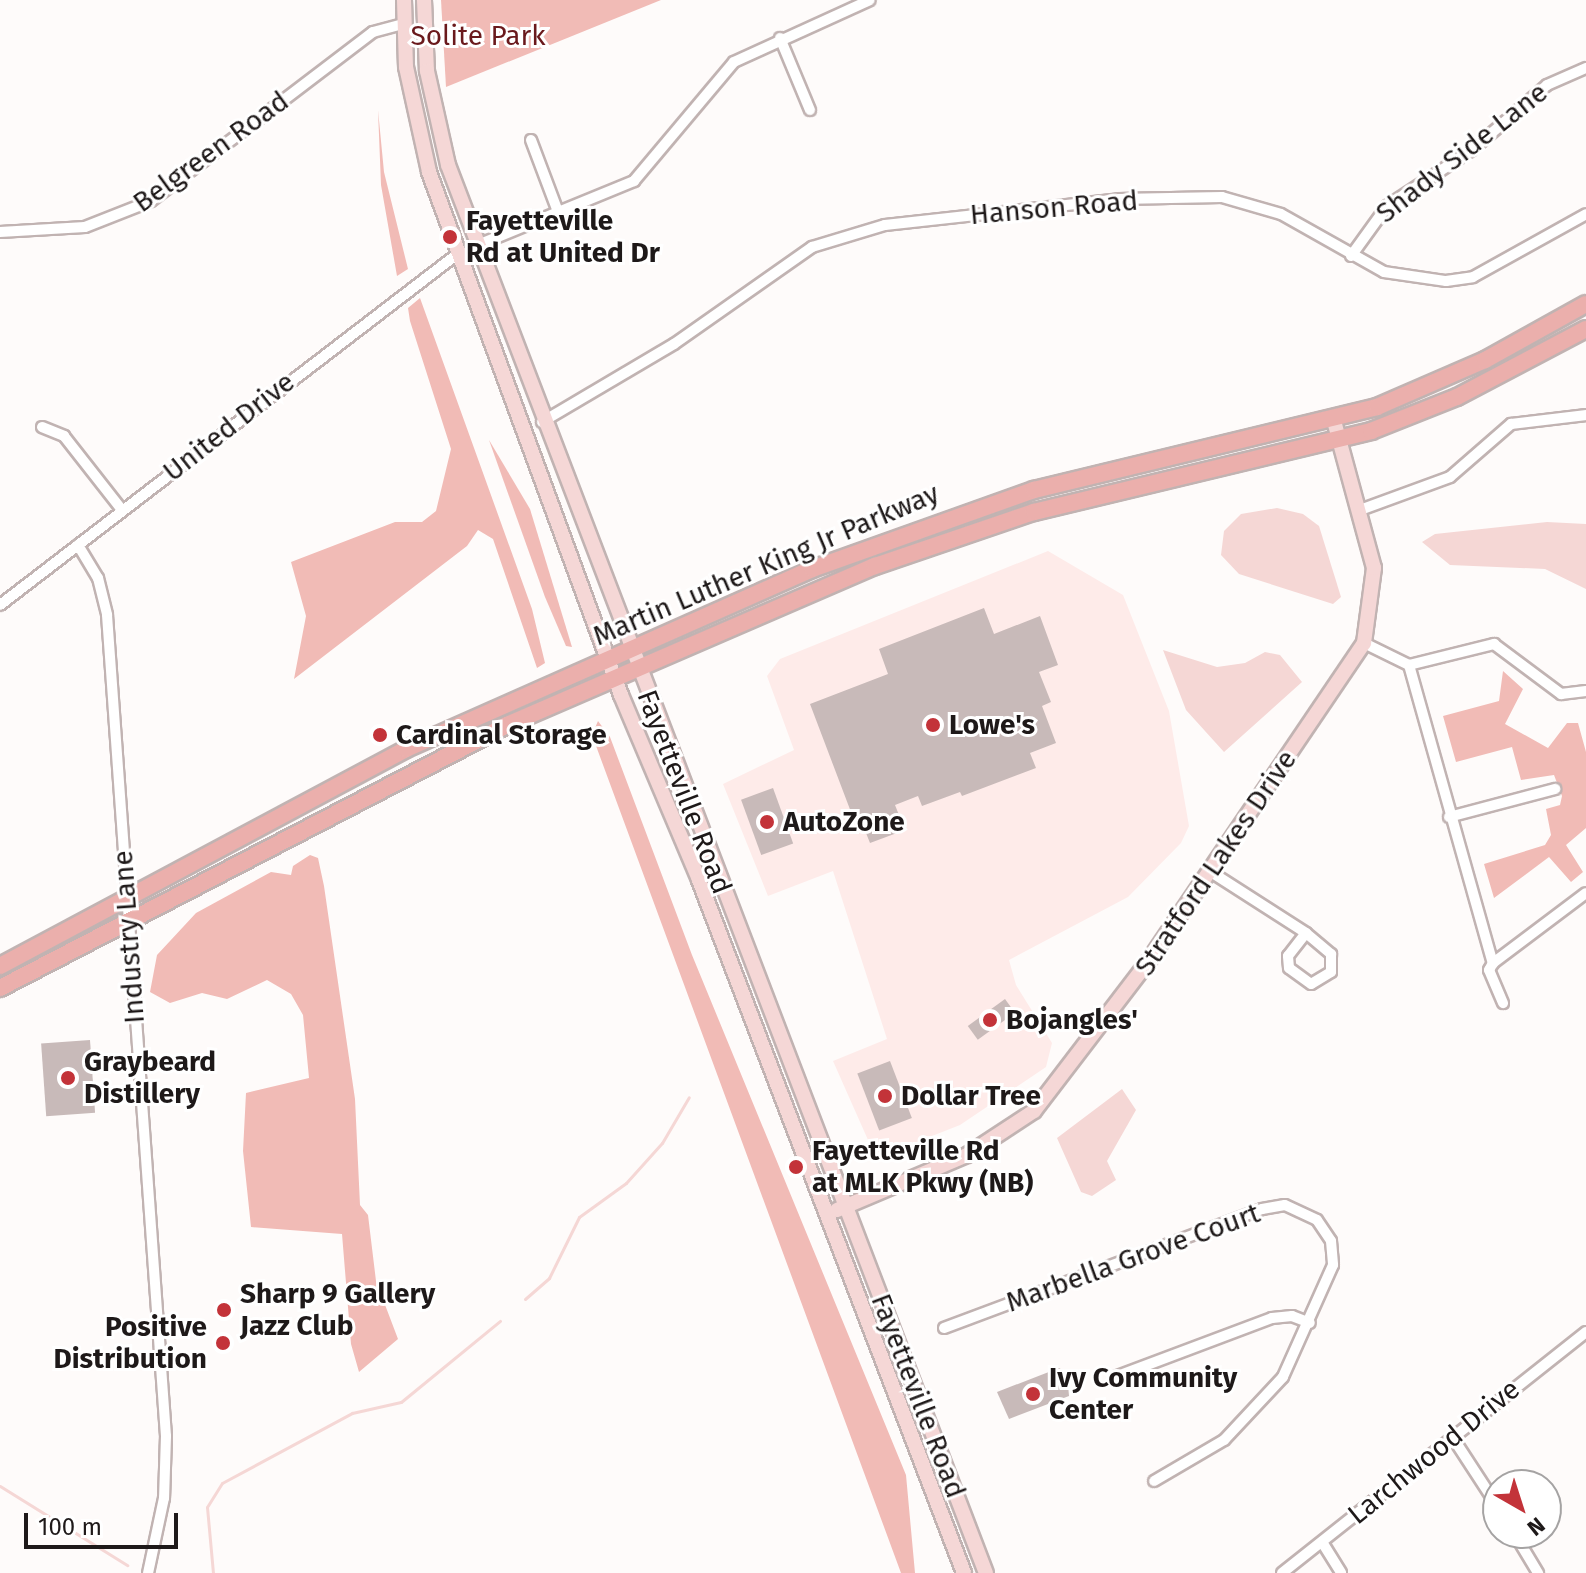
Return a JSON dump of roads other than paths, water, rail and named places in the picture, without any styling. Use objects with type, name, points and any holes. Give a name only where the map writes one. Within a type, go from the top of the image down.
[{"type":"main road","name":"Fayetteville Road","points":[[404,0],[403,24],[415,124],[460,252],[615,679],[964,1573]]},
{"type":"main road","name":"Fayetteville Road","points":[[424,0],[435,118],[478,245],[629,650],[986,1573]]},
{"type":"main road","name":"Martin Luther King Jr Parkway","points":[[0,966],[375,764],[873,544],[977,507],[1091,474],[1334,421],[1432,385],[1586,304]]},
{"type":"main road","name":"Martin Luther King Jr Parkway","points":[[0,988],[363,795],[615,679],[965,533],[1107,492],[1339,441],[1457,397],[1586,329]]},
{"type":"main road","name":"Stratford Lakes Drive","points":[[825,1215],[967,1155],[1034,1111],[1070,1071],[1211,872],[1364,643],[1374,568],[1334,421]]},
{"type":"street","points":[[478,245],[642,174],[734,62],[780,38],[870,0]]},
{"type":"street","name":"Belgreen Road","points":[[0,232],[85,227],[151,201],[373,32],[403,24]]},
{"type":"street","points":[[780,38],[810,110]]},
{"type":"street","name":"Shady Side Lane","points":[[1351,256],[1387,206],[1472,150],[1547,85],[1586,68]]},
{"type":"street","points":[[531,140],[558,212]]},
{"type":"street","name":"Hanson Road","points":[[542,422],[665,350],[812,247],[885,225],[1119,199],[1222,197],[1281,214],[1351,256],[1405,280],[1473,277],[1586,214]]},
{"type":"street","name":"United Drive","points":[[0,605],[460,252]]},
{"type":"street","points":[[1360,510],[1450,477],[1511,424],[1586,415]]},
{"type":"street","points":[[42,427],[64,436],[122,510]]},
{"type":"street","name":"Industry Lane","points":[[78,545],[98,578],[107,615],[166,1436],[164,1498],[148,1573]]},
{"type":"street","points":[[1364,643],[1409,665],[1494,644],[1561,694],[1586,691]]},
{"type":"street","points":[[1409,665],[1449,817],[1493,963]]},
{"type":"street","points":[[1449,817],[1555,789]]},
{"type":"street","points":[[1211,872],[1306,933],[1331,954],[1331,972],[1311,984],[1289,968],[1288,956],[1306,933]]},
{"type":"street","points":[[1503,1003],[1489,970],[1493,963],[1586,893]]},
{"type":"street","name":"Marbella Grove Court","points":[[944,1328],[1285,1205],[1317,1220],[1334,1253],[1310,1323],[1283,1377],[1255,1411],[1202,1456],[1154,1481]]},
{"type":"street","points":[[1115,1377],[1272,1318],[1292,1316],[1310,1323]]},
{"type":"street","name":"Larchwood Drive","points":[[1282,1573],[1586,1332]]},
{"type":"street","points":[[1453,1438],[1482,1482]]},
{"type":"street","points":[[1322,1542],[1341,1573]]},
{"type":"street","points":[[1524,1549],[1538,1573]]},
{"type":"waterway","points":[[525,1299],[549,1278],[579,1217],[626,1183],[662,1143],[689,1097]]},
{"type":"waterway","points":[[213,1573],[207,1507],[222,1483],[352,1413],[401,1402],[500,1321]]},
{"type":"waterway","points":[[0,1486],[127,1565]]},
{"type":"place","name":"Fayetteville Rd at United Dr","points":[[450,237]]},
{"type":"place","name":"Lowe's","points":[[933,725]]},
{"type":"place","name":"Cardinal Storage","points":[[380,735]]},
{"type":"place","name":"AutoZone","points":[[767,822]]},
{"type":"place","name":"Bojangles'","points":[[990,1020]]},
{"type":"place","name":"Graybeard Distillery","points":[[68,1078]]},
{"type":"place","name":"Dollar Tree","points":[[885,1096]]},
{"type":"place","name":"Fayetteville Rd at MLK Pkwy (NB)","points":[[796,1167]]},
{"type":"place","name":"Sharp 9 Gallery Jazz Club","points":[[224,1310]]},
{"type":"place","name":"Positive Distribution","points":[[223,1343]]},
{"type":"place","name":"Ivy Community Center","points":[[1033,1394]]},
{"type":"park label","name":"Solite Park","points":[[478,36]]}]
